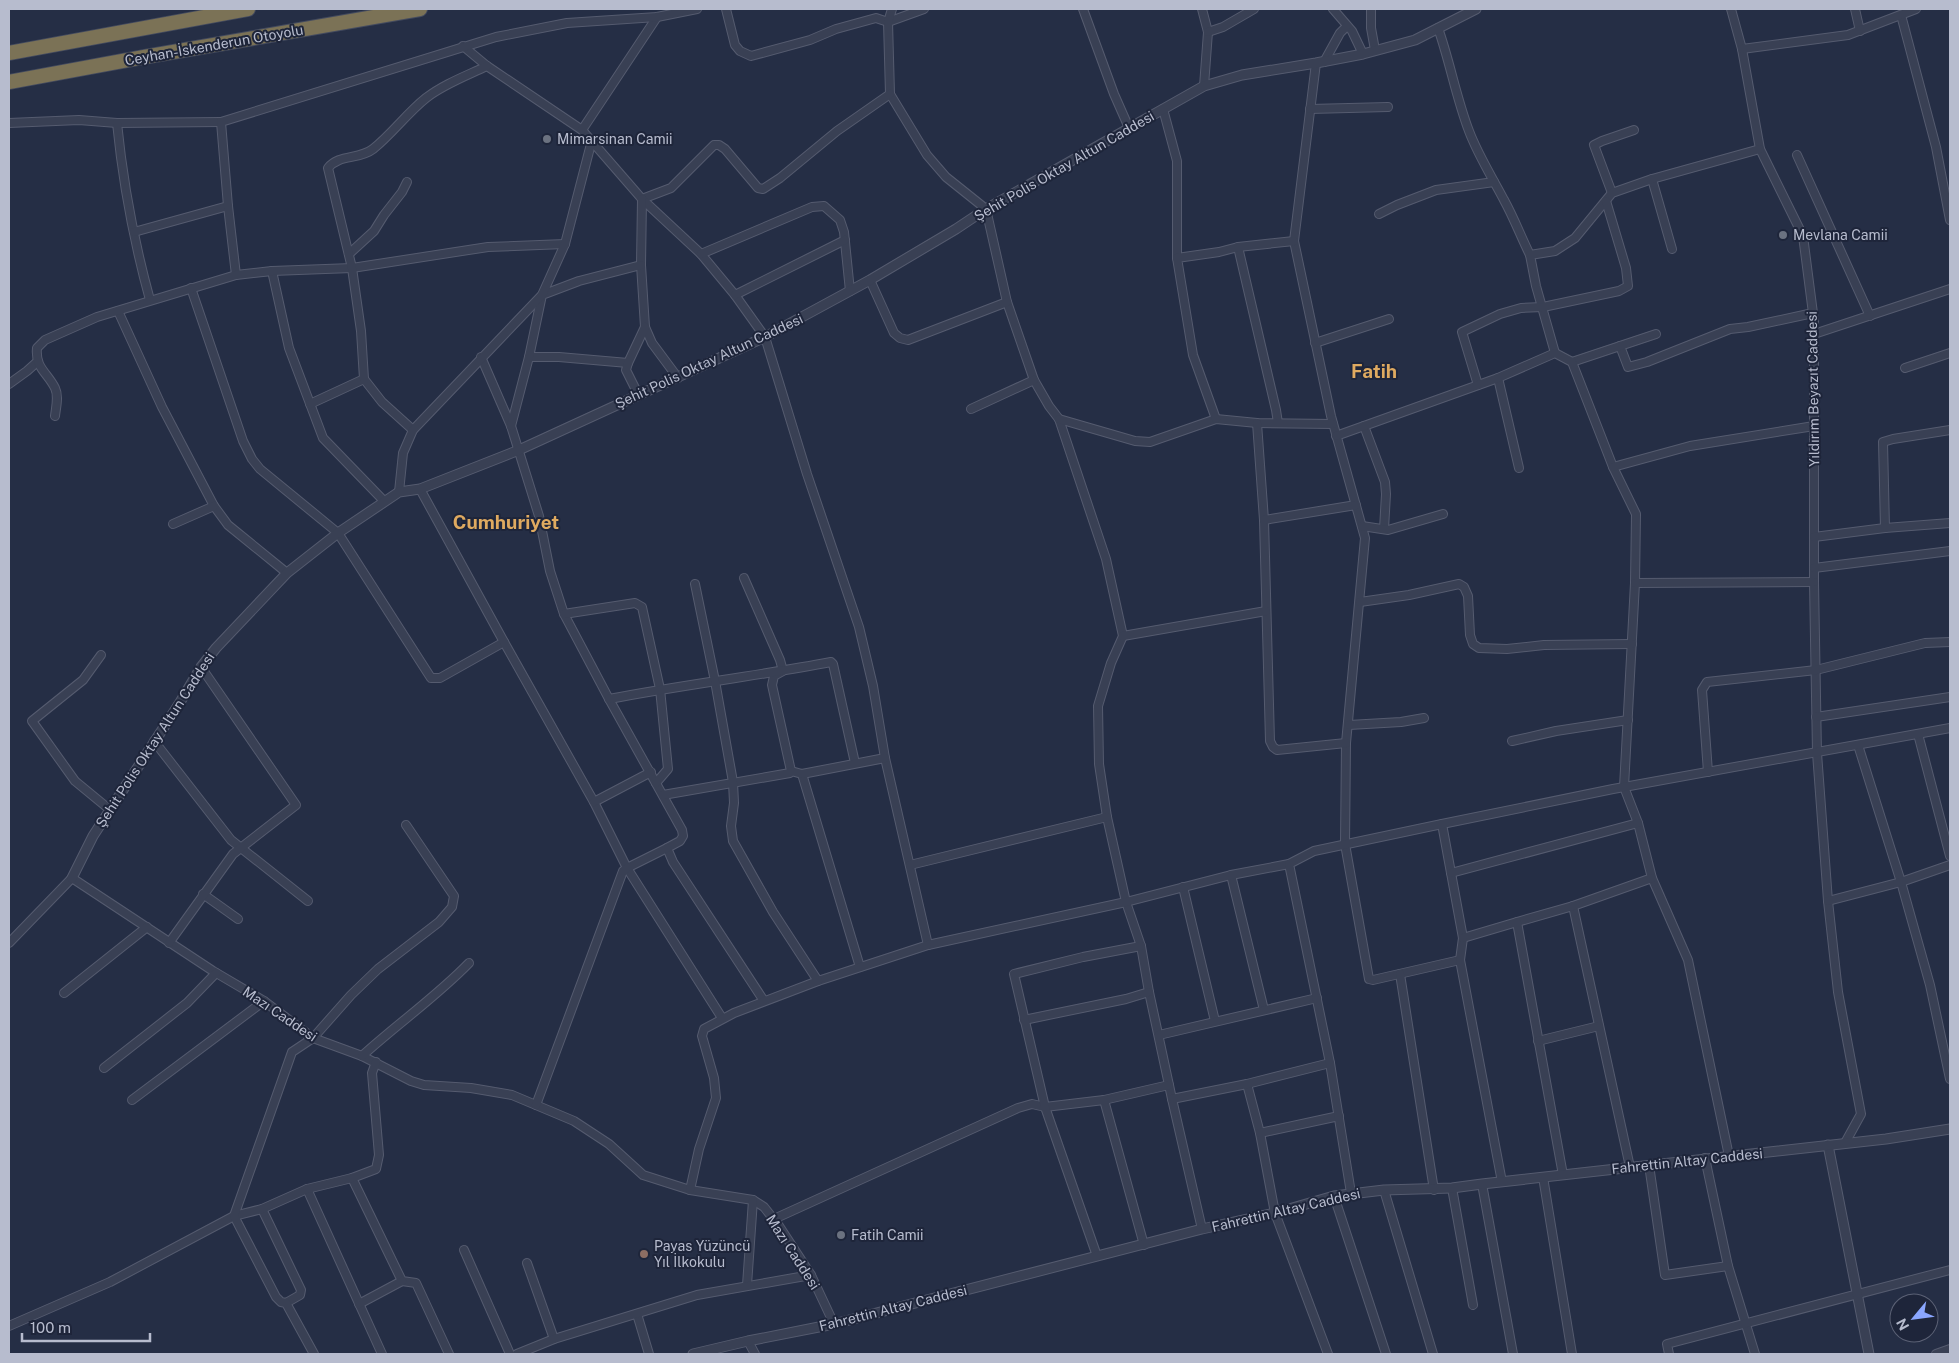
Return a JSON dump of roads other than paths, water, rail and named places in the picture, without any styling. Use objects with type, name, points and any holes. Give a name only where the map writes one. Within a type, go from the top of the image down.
[{"type":"highway","points":[[9,53],[248,9]]},
{"type":"highway","name":"Ceyhan-İskenderun Otoyolu","points":[[9,82],[420,9]]},
{"type":"street","points":[[9,123],[79,120],[117,123],[221,122],[463,46],[540,27],[567,23],[657,17],[697,9]]},
{"type":"street","points":[[726,9],[735,45],[740,51],[751,56],[810,40],[836,29],[876,18],[888,22],[924,9]]},
{"type":"street","points":[[892,9],[888,22],[890,94],[927,155],[946,177],[986,209],[1007,302],[1034,380],[1059,419],[1106,559],[1124,636],[1111,664],[1098,706],[1099,764],[1107,817],[1126,902],[1141,946],[1172,1099],[1202,1229]]},
{"type":"street","points":[[1083,9],[1129,128]]},
{"type":"street","points":[[1202,9],[1208,32],[1204,86]]},
{"type":"street","points":[[1208,32],[1223,28],[1254,9]]},
{"type":"street","points":[[1333,9],[1352,31],[1363,54]]},
{"type":"street","points":[[1371,9],[1371,28],[1375,50]]},
{"type":"street","name":"Şehit Polis Oktay Altun Caddesi","points":[[72,878],[92,836],[179,704],[201,667],[216,648],[287,573],[338,533],[398,492],[420,489],[519,450],[766,337],[870,280],[986,209],[1204,86],[1242,75],[1363,54],[1415,40],[1476,9]]},
{"type":"street","name":"Yıldırım Beyazıt Caddesi","points":[[1731,9],[1742,49],[1760,150],[1803,236],[1813,313],[1817,753],[1828,901],[1838,992],[1861,1114],[1845,1143]]},
{"type":"street","points":[[1855,9],[1860,31]]},
{"type":"street","points":[[1742,49],[1848,35],[1916,9]]},
{"type":"street","points":[[1901,15],[1936,147],[1950,220]]},
{"type":"street","points":[[582,130],[657,17]]},
{"type":"street","points":[[1347,26],[1320,62],[1310,109],[1294,241],[1333,424],[1365,538],[1346,743],[1345,844],[1369,979],[1373,980],[1460,960]]},
{"type":"street","points":[[1438,28],[1448,56],[1457,98],[1463,115],[1482,162],[1505,201],[1530,256],[1555,353],[1572,362],[1613,467],[1636,514],[1635,583],[1624,787],[1638,823],[1652,878],[1688,960],[1729,1156]]},
{"type":"street","points":[[463,46],[486,66],[582,130],[642,199],[701,254],[766,337],[807,474],[859,627],[873,686],[885,758],[928,945]]},
{"type":"street","points":[[413,430],[382,402],[364,379],[361,331],[352,268],[328,168],[338,159],[361,155],[372,150],[425,99],[439,89],[486,66]]},
{"type":"street","points":[[642,199],[671,188],[714,145],[719,145],[725,150],[758,188],[764,189],[837,131],[890,94]]},
{"type":"street","points":[[1310,109],[1388,107]]},
{"type":"street","points":[[1163,109],[1177,161],[1177,258],[1193,356],[1216,419]]},
{"type":"street","points":[[221,122],[236,275]]},
{"type":"street","points":[[117,123],[122,175],[150,300]]},
{"type":"street","points":[[1612,194],[1594,145],[1634,130]]},
{"type":"street","points":[[512,426],[542,295],[565,244],[592,140]]},
{"type":"street","points":[[1530,256],[1555,251],[1575,238],[1612,194],[1652,179],[1760,150]]},
{"type":"street","points":[[1797,155],[1870,316]]},
{"type":"street","points":[[1652,179],[1672,249]]},
{"type":"street","points":[[349,254],[374,231],[407,182]]},
{"type":"street","points":[[1380,214],[1397,204],[1436,190],[1494,182]]},
{"type":"street","points":[[642,199],[641,265],[645,327],[652,343],[678,378]]},
{"type":"street","points":[[1478,385],[1462,332],[1500,314],[1521,308],[1543,307],[1619,291],[1628,286],[1626,268],[1606,201]]},
{"type":"street","points":[[134,232],[228,206]]},
{"type":"street","points":[[701,254],[812,207],[824,206],[840,220],[844,232],[850,291]]},
{"type":"street","points":[[735,295],[845,240]]},
{"type":"street","points":[[1177,258],[1219,252],[1238,247],[1294,241]]},
{"type":"street","points":[[55,416],[57,401],[55,388],[36,362],[37,348],[45,340],[97,317],[236,275],[272,271],[352,268],[488,247],[565,244]]},
{"type":"street","points":[[1238,247],[1278,423]]},
{"type":"street","points":[[398,492],[403,453],[413,430],[542,295],[579,282],[641,265]]},
{"type":"street","points":[[272,271],[288,348],[323,438],[384,501]]},
{"type":"street","points":[[870,280],[894,333],[900,338],[908,340],[1007,302]]},
{"type":"street","points":[[191,288],[243,441],[252,459],[260,469],[338,533],[431,678],[440,678],[504,642]]},
{"type":"street","points":[[1814,334],[1950,289]]},
{"type":"street","points":[[118,311],[162,407],[214,506],[228,525],[287,573]]},
{"type":"street","points":[[1620,346],[1628,367],[1647,362],[1730,329],[1813,313]]},
{"type":"street","points":[[1315,343],[1389,319]]},
{"type":"street","points":[[638,394],[626,370],[645,327]]},
{"type":"street","points":[[1572,362],[1656,334]]},
{"type":"street","points":[[1336,436],[1498,378],[1555,353]]},
{"type":"street","points":[[1906,368],[1950,353]]},
{"type":"street","points":[[529,357],[558,356],[628,363]]},
{"type":"street","points":[[481,358],[512,426],[539,516],[550,570],[564,614],[609,699],[651,772],[682,830],[683,836],[680,841],[623,871],[536,1105]]},
{"type":"street","points":[[9,384],[36,362]]},
{"type":"street","points":[[1498,378],[1519,468]]},
{"type":"street","points":[[310,404],[364,379]]},
{"type":"street","points":[[970,409],[1034,380]]},
{"type":"street","points":[[1059,419],[1135,441],[1150,442],[1216,419],[1257,423],[1333,424]]},
{"type":"street","points":[[1257,423],[1264,520],[1270,741],[1273,747],[1278,750],[1346,743]]},
{"type":"street","points":[[1364,426],[1384,482],[1386,494],[1384,529]]},
{"type":"street","points":[[1613,467],[1690,446],[1814,426]]},
{"type":"street","points":[[1885,528],[1884,442],[1950,430]]},
{"type":"street","points":[[420,489],[594,802],[627,868],[722,1018]]},
{"type":"street","points":[[1264,520],[1356,505]]},
{"type":"street","points":[[173,524],[214,506]]},
{"type":"street","points":[[1362,526],[1388,530],[1443,514]]},
{"type":"street","points":[[1814,538],[1885,528],[1950,523]]},
{"type":"street","points":[[1814,568],[1950,551]]},
{"type":"street","points":[[744,578],[783,671]]},
{"type":"street","points":[[1635,583],[1814,582]]},
{"type":"street","points":[[695,584],[733,782],[734,803],[731,826],[733,841],[773,912],[818,981]]},
{"type":"street","points":[[1360,602],[1409,595],[1459,584],[1464,587],[1468,596],[1470,635],[1473,644],[1479,648],[1507,649],[1544,645],[1632,644]]},
{"type":"street","points":[[564,614],[634,602],[640,605],[644,611],[660,689],[668,768],[656,783]]},
{"type":"street","points":[[1124,636],[1266,611]]},
{"type":"street","points":[[1708,772],[1702,690],[1707,682],[1816,670],[1915,645],[1950,642]]},
{"type":"street","points":[[101,655],[82,680],[32,721],[75,781],[109,809]]},
{"type":"street","points":[[609,699],[831,662],[855,763]]},
{"type":"street","points":[[169,943],[233,854],[296,805],[201,667]]},
{"type":"street","points":[[783,671],[774,676],[772,685],[791,771]]},
{"type":"street","points":[[1816,717],[1950,697]]},
{"type":"street","points":[[1349,725],[1402,722],[1424,718]]},
{"type":"street","points":[[1512,741],[1556,731],[1628,720]]},
{"type":"street","points":[[690,1190],[699,1148],[716,1098],[714,1078],[702,1036],[704,1029],[722,1018],[818,981],[928,945],[1126,902],[1231,875],[1289,864],[1314,851],[1345,844],[1624,787],[1950,728]]},
{"type":"street","points":[[1918,734],[1950,856]]},
{"type":"street","points":[[154,741],[231,840],[308,901]]},
{"type":"street","points":[[1858,745],[1901,882],[1930,985],[1950,1079]]},
{"type":"street","points":[[663,795],[790,773],[791,771],[802,774],[885,758]]},
{"type":"street","points":[[594,802],[651,772]]},
{"type":"street","points":[[802,774],[860,967]]},
{"type":"street","points":[[910,865],[1107,817]]},
{"type":"street","points":[[1451,872],[1638,823]]},
{"type":"street","points":[[1442,824],[1463,938],[1460,960],[1502,1182]]},
{"type":"street","points":[[314,1354],[286,1303],[281,1302],[276,1297],[234,1216],[292,1052],[313,1038],[351,995],[378,969],[439,922],[452,907],[454,896],[406,825]]},
{"type":"street","points":[[667,848],[687,885],[764,1001]]},
{"type":"street","points":[[1289,864],[1330,1063],[1352,1193]]},
{"type":"street","points":[[1828,901],[1901,882],[1950,865]]},
{"type":"street","points":[[1231,875],[1264,1010]]},
{"type":"street","points":[[9,943],[72,878]]},
{"type":"street","name":"Mazı Caddesi","points":[[72,878],[169,943],[264,1001],[313,1038],[376,1062],[410,1081],[424,1085],[472,1088],[512,1095],[574,1121],[609,1144],[643,1174],[690,1190],[753,1200],[764,1207],[774,1220],[811,1276],[834,1324]]},
{"type":"street","points":[[1463,938],[1573,906],[1652,878]]},
{"type":"street","points":[[1183,888],[1215,1021]]},
{"type":"street","points":[[203,894],[238,919]]},
{"type":"street","points":[[1573,906],[1630,1167]]},
{"type":"street","points":[[1516,922],[1563,1175]]},
{"type":"street","points":[[64,993],[147,927]]},
{"type":"street","points":[[1097,1256],[1045,1107],[1014,974],[1083,957],[1141,946]]},
{"type":"street","points":[[362,1056],[389,1031],[452,981],[469,963]]},
{"type":"street","points":[[104,1068],[187,1003],[216,973]]},
{"type":"street","points":[[1400,974],[1434,1190]]},
{"type":"street","points":[[1024,1020],[1126,999],[1149,992]]},
{"type":"street","points":[[1159,1035],[1317,998]]},
{"type":"street","points":[[132,1100],[264,1001]]},
{"type":"street","points":[[1538,1041],[1599,1026]]},
{"type":"street","points":[[9,1326],[110,1282],[234,1216],[262,1208],[307,1189],[352,1178],[376,1169],[379,1162],[372,1073],[376,1062]]},
{"type":"street","points":[[1172,1099],[1247,1084],[1330,1063]]},
{"type":"street","points":[[1247,1084],[1260,1133],[1275,1213],[1328,1354]]},
{"type":"street","points":[[774,1220],[1018,1108],[1032,1104],[1045,1107],[1104,1100],[1169,1085]]},
{"type":"street","points":[[1104,1100],[1144,1245]]},
{"type":"street","points":[[1260,1133],[1339,1116]]},
{"type":"street","name":"Fahrettin Altay Caddesi","points":[[696,1354],[748,1341],[834,1324],[1202,1229],[1275,1213],[1334,1196],[1384,1190],[1434,1190],[1845,1143],[1950,1129]]},
{"type":"street","points":[[1828,1145],[1869,1354]]},
{"type":"street","points":[[1705,1158],[1728,1266],[1755,1354]]},
{"type":"street","points":[[1649,1165],[1665,1275],[1728,1266]]},
{"type":"street","points":[[1543,1177],[1572,1354]]},
{"type":"street","points":[[352,1178],[402,1281]]},
{"type":"street","points":[[1482,1184],[1513,1354]]},
{"type":"street","points":[[1452,1188],[1472,1305]]},
{"type":"street","points":[[307,1189],[382,1354]]},
{"type":"street","points":[[1384,1190],[1433,1354]]},
{"type":"street","points":[[1334,1196],[1386,1354]]},
{"type":"street","points":[[747,1286],[753,1200]]},
{"type":"street","points":[[262,1208],[301,1290],[300,1295],[286,1303]]},
{"type":"street","points":[[464,1250],[510,1354]]},
{"type":"street","points":[[527,1263],[554,1339]]},
{"type":"street","points":[[1669,1354],[1667,1344],[1856,1293],[1950,1270]]},
{"type":"street","points":[[517,1354],[554,1339],[697,1295],[811,1276]]},
{"type":"street","points":[[359,1304],[402,1281],[416,1283],[449,1354]]},
{"type":"street","points":[[637,1314],[649,1354]]},
{"type":"street","points":[[748,1341],[755,1354]]},
{"type":"street","points":[[1936,1354],[1950,1350]]},
{"type":"place","name":"Mimarsinan Camii","points":[[547,139]]},
{"type":"place","name":"Mevlana Camii","points":[[1783,235]]},
{"type":"place","name":"Fatih Camii","points":[[841,1235]]},
{"type":"place","name":"Payas Yüzüncü Yıl İlkokulu","points":[[644,1254]]},
{"type":"district","name":"Fatih","points":[[1374,371]]},
{"type":"district","name":"Cumhuriyet","points":[[506,522]]}]
